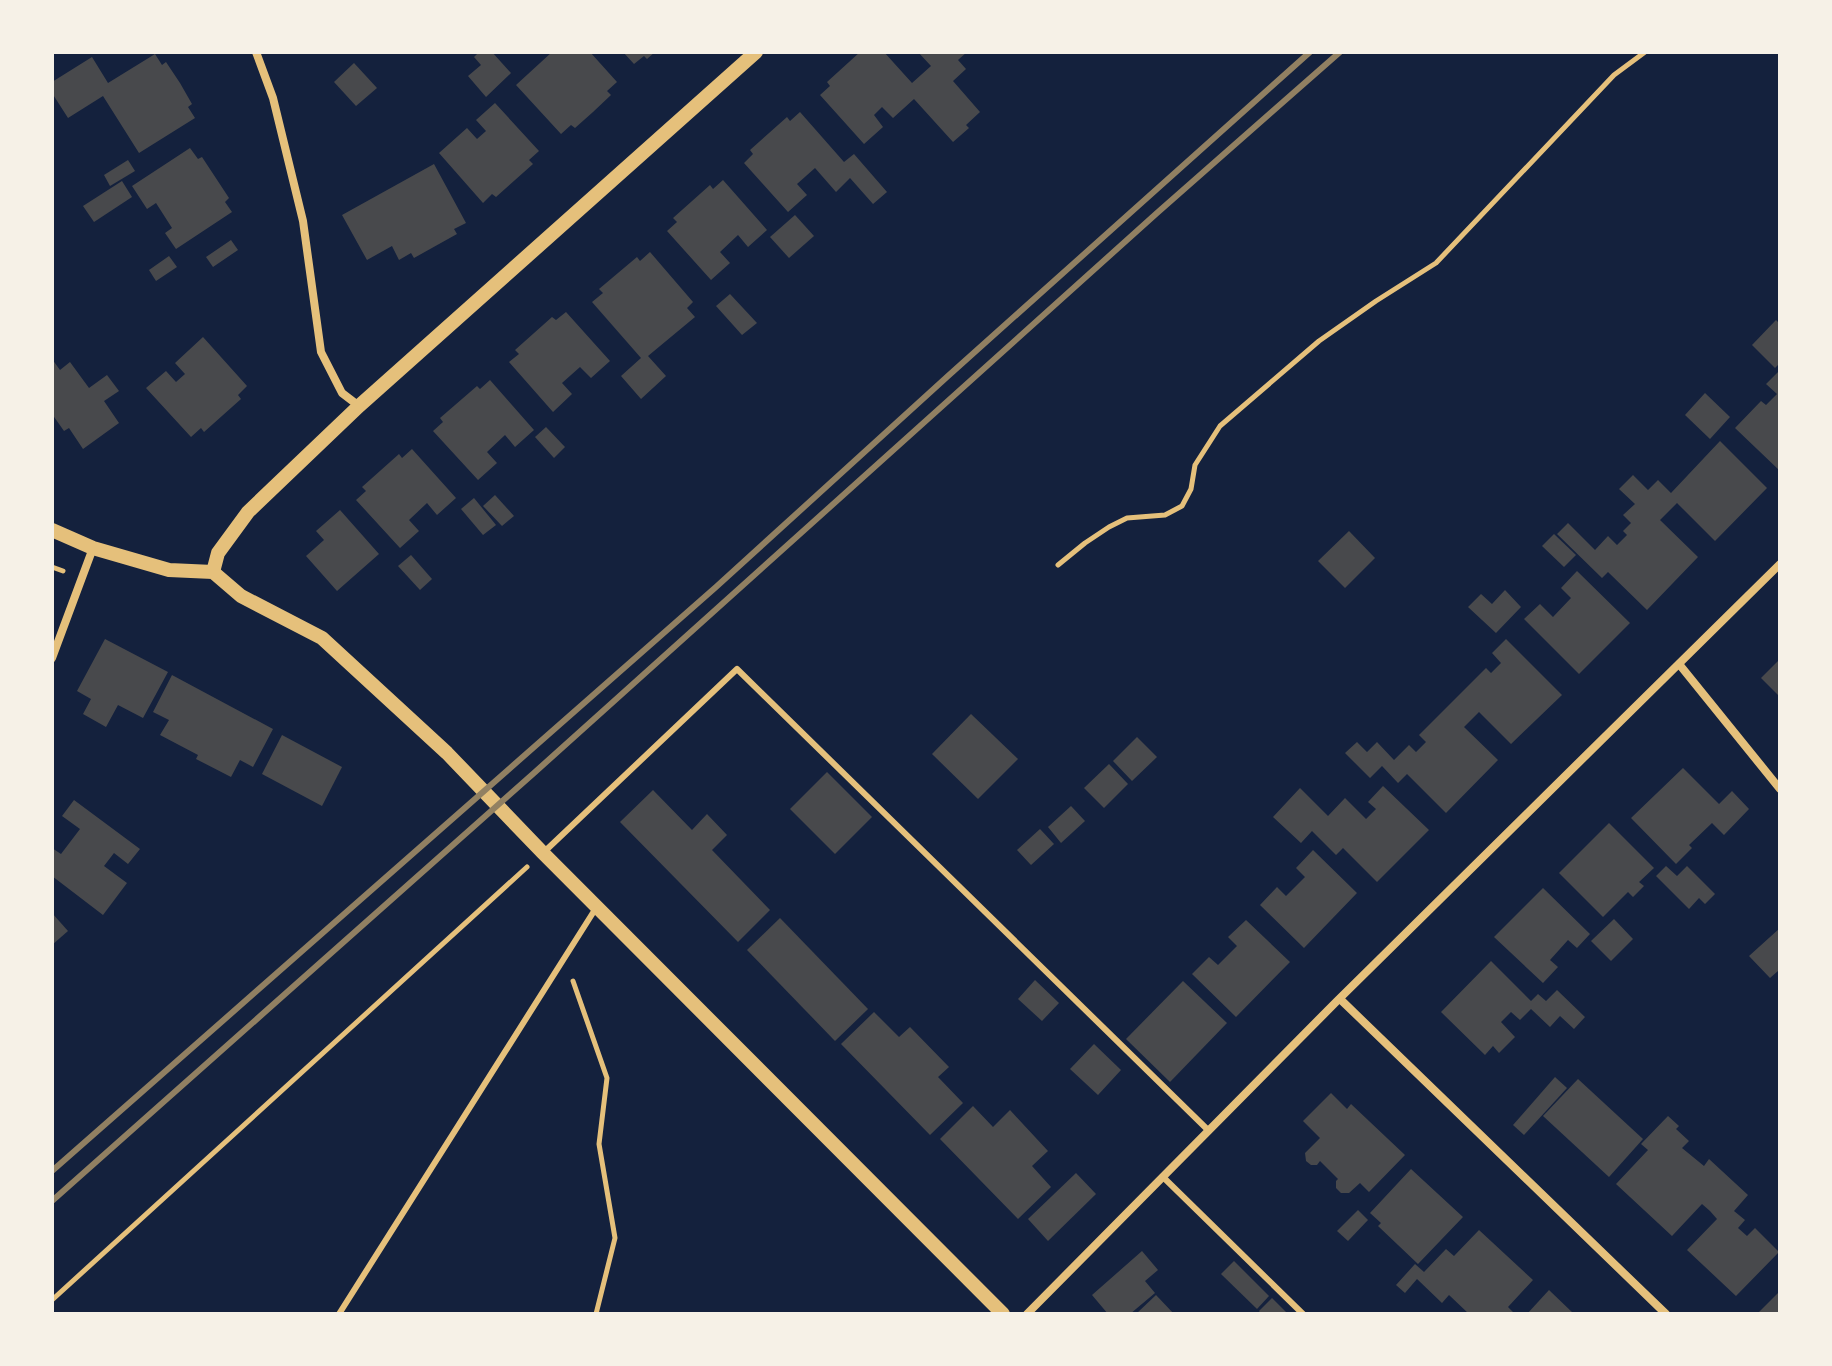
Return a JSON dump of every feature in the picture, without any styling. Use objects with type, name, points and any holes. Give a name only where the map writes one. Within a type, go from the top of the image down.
[{"type":"street","points":[[256,52],[273,98],[303,221],[321,352],[342,393],[359,406]]},
{"type":"street","points":[[213,572],[218,553],[248,512],[359,406],[756,52]]},
{"type":"street","points":[[52,530],[93,548],[169,570],[213,572],[241,596],[322,638],[447,753],[596,907],[1003,1314]]},
{"type":"street","points":[[52,658],[93,548]]},
{"type":"street","points":[[1027,1314],[1780,564]]},
{"type":"street","points":[[1679,664],[1780,789]]},
{"type":"street","points":[[1340,999],[1666,1314]]},
{"type":"lane","points":[[543,853],[737,669],[1209,1131]]},
{"type":"lane","points":[[339,1314],[596,907]]},
{"type":"lane","points":[[1163,1177],[1303,1314]]},
{"type":"path","points":[[1058,565],[1085,543],[1127,518],[1165,515],[1182,506],[1191,489],[1195,465],[1220,426],[1319,341],[1436,263],[1614,75],[1645,52]]},
{"type":"path","points":[[52,1300],[543,853]]},
{"type":"path","points":[[564,958],[607,1078],[599,1144],[615,1238],[596,1314]]},
{"type":"building","points":[[479,52],[492,52],[511,73],[486,97],[468,76],[481,65],[474,57]]},
{"type":"building","points":[[552,52],[590,52],[617,82],[607,91],[611,95],[593,112],[575,128],[571,125],[561,134],[516,85]]},
{"type":"building","points":[[623,52],[655,52],[634,64]]},
{"type":"building","points":[[860,52],[884,52],[912,83],[931,66],[918,52],[967,52],[958,60],[966,69],[953,81],[980,112],[966,125],[969,128],[953,142],[914,99],[893,118],[882,107],[874,115],[883,127],[864,144],[820,95],[830,86],[827,82]]},
{"type":"building","points":[[155,54],[162,65],[166,62],[180,83],[192,104],[188,107],[195,118],[139,153],[103,96],[68,118],[52,93],[52,82],[92,57],[108,83]]},
{"type":"building","points":[[354,63],[377,88],[356,106],[334,82]]},
{"type":"building","points":[[495,103],[539,151],[529,160],[533,164],[496,197],[492,194],[483,203],[439,153],[467,128],[477,139],[486,131],[476,120]]},
{"type":"building","points":[[800,112],[844,162],[854,154],[887,192],[873,204],[850,178],[836,192],[815,168],[797,184],[807,195],[788,212],[744,163],[753,154],[750,150],[787,117],[790,121]]},
{"type":"building","points":[[190,148],[198,159],[202,157],[229,198],[225,202],[232,212],[176,249],[165,233],[172,228],[156,203],[147,209],[132,186]]},
{"type":"building","points":[[128,160],[135,171],[110,186],[104,175]]},
{"type":"building","points":[[434,164],[466,223],[454,229],[457,234],[414,258],[411,253],[399,260],[392,246],[367,260],[342,215]]},
{"type":"building","points":[[723,180],[767,230],[748,247],[738,235],[720,252],[730,263],[711,280],[667,231],[677,222],[673,218],[710,185],[713,189]]},
{"type":"building","points":[[122,181],[132,197],[94,222],[83,206]]},
{"type":"building","points":[[795,215],[814,236],[789,258],[770,237]]},
{"type":"building","points":[[231,240],[238,250],[213,267],[206,257]]},
{"type":"building","points":[[650,252],[693,302],[687,308],[695,317],[648,356],[666,376],[641,399],[621,376],[641,358],[592,302],[603,293],[599,289],[637,257],[640,261]]},
{"type":"building","points":[[169,256],[177,267],[156,281],[149,270]]},
{"type":"building","points":[[730,294],[757,323],[742,335],[716,306]]},
{"type":"building","points":[[566,312],[610,361],[591,378],[580,367],[562,383],[572,394],[553,412],[509,362],[519,354],[515,350],[552,317],[556,320]]},
{"type":"building","points":[[1776,320],[1780,324],[1780,363],[1775,368],[1752,345]]},
{"type":"building","points":[[203,337],[247,386],[238,395],[241,399],[204,432],[201,428],[191,437],[146,388],[166,371],[176,382],[185,374],[175,363]]},
{"type":"building","points":[[52,359],[60,370],[70,362],[89,388],[107,375],[119,391],[104,401],[119,423],[83,449],[69,428],[64,431],[52,414]]},
{"type":"building","points":[[1780,370],[1780,471],[1735,428],[1761,401],[1766,405],[1777,394],[1766,384]]},
{"type":"building","points":[[490,380],[534,430],[515,447],[505,435],[487,452],[497,463],[478,480],[433,431],[443,422],[440,418],[477,386],[480,389]]},
{"type":"building","points":[[1705,393],[1730,417],[1710,439],[1685,415]]},
{"type":"building","points":[[546,427],[565,447],[554,458],[535,437]]},
{"type":"building","points":[[1720,441],[1767,488],[1715,541],[1677,503],[1660,520],[1698,557],[1647,610],[1608,572],[1602,578],[1557,534],[1568,523],[1595,550],[1608,536],[1617,545],[1627,535],[1623,531],[1631,523],[1623,515],[1635,504],[1619,489],[1633,475],[1648,490],[1658,480],[1671,493]]},
{"type":"building","points":[[412,449],[456,498],[437,515],[427,503],[409,520],[419,531],[400,548],[356,500],[366,491],[362,487],[399,454],[402,458]]},
{"type":"building","points":[[495,495],[514,516],[502,526],[483,506]]},
{"type":"building","points":[[474,498],[496,525],[483,535],[461,509]]},
{"type":"building","points":[[340,510],[379,554],[337,591],[306,556],[324,540],[316,531]]},
{"type":"building","points":[[1349,531],[1375,558],[1345,588],[1318,561]]},
{"type":"building","points":[[1554,534],[1576,555],[1564,567],[1542,546]]},
{"type":"building","points":[[411,555],[432,579],[420,590],[398,566]]},
{"type":"building","points":[[1577,571],[1630,623],[1579,674],[1524,619],[1540,604],[1553,617],[1571,598],[1561,588]]},
{"type":"building","points":[[1505,590],[1521,607],[1496,633],[1468,607],[1481,594],[1492,604]]},
{"type":"building","points":[[105,639],[168,672],[143,718],[118,705],[106,727],[83,714],[91,699],[77,691]]},
{"type":"building","points":[[1506,639],[1562,695],[1511,744],[1479,712],[1464,727],[1498,760],[1446,813],[1407,774],[1398,783],[1382,766],[1370,778],[1345,753],[1357,742],[1367,752],[1377,742],[1394,760],[1409,745],[1416,752],[1426,742],[1419,735],[1486,668],[1491,673],[1501,663],[1492,653]]},
{"type":"building","points":[[1780,659],[1780,697],[1761,678]]},
{"type":"building","points":[[172,675],[273,729],[253,767],[240,760],[231,777],[160,735],[169,720],[153,712]]},
{"type":"building","points":[[971,714],[1018,759],[978,799],[932,754]]},
{"type":"building","points":[[282,735],[342,767],[322,806],[262,774]]},
{"type":"building","points":[[1137,737],[1157,757],[1132,781],[1113,761]]},
{"type":"building","points":[[1109,764],[1128,784],[1104,808],[1084,788]]},
{"type":"building","points":[[1683,768],[1719,804],[1732,791],[1749,809],[1724,835],[1712,823],[1689,845],[1692,848],[1676,864],[1631,818]]},
{"type":"building","points":[[827,772],[872,817],[835,854],[790,809]]},
{"type":"building","points":[[1383,786],[1429,830],[1377,882],[1343,848],[1336,855],[1312,831],[1301,843],[1273,817],[1300,788],[1328,816],[1345,798],[1366,819],[1376,809],[1368,802]]},
{"type":"building","points":[[653,790],[692,830],[707,814],[727,835],[712,850],[770,910],[738,942],[620,822]]},
{"type":"building","points":[[74,800],[140,849],[128,864],[114,853],[104,866],[127,883],[103,915],[52,876],[52,848],[61,854],[80,829],[62,816]]},
{"type":"building","points":[[1071,806],[1085,821],[1061,843],[1048,827]]},
{"type":"building","points":[[1609,823],[1654,868],[1639,882],[1644,886],[1633,897],[1628,892],[1603,917],[1559,873]]},
{"type":"building","points":[[1040,829],[1054,844],[1031,865],[1017,850]]},
{"type":"building","points":[[1313,850],[1357,893],[1304,948],[1260,905],[1277,887],[1286,896],[1305,877],[1296,868]]},
{"type":"building","points":[[1666,866],[1677,876],[1687,866],[1715,894],[1705,904],[1699,898],[1689,909],[1656,876]]},
{"type":"building","points":[[1543,888],[1590,934],[1577,948],[1568,940],[1550,960],[1558,967],[1543,983],[1494,937]]},
{"type":"building","points":[[52,913],[68,931],[52,945]]},
{"type":"building","points":[[780,918],[868,1009],[835,1041],[747,950]]},
{"type":"building","points":[[1614,919],[1633,939],[1611,961],[1591,941]]},
{"type":"building","points":[[1246,920],[1290,962],[1236,1017],[1192,974],[1209,957],[1218,965],[1237,946],[1228,937]]},
{"type":"building","points":[[1780,928],[1780,974],[1778,971],[1770,978],[1749,956]]},
{"type":"building","points":[[1491,961],[1531,1001],[1538,994],[1546,1001],[1557,990],[1585,1017],[1574,1029],[1560,1016],[1550,1027],[1531,1009],[1520,1020],[1511,1012],[1501,1022],[1515,1037],[1499,1053],[1493,1046],[1485,1055],[1441,1012]]},
{"type":"building","points":[[1035,980],[1059,1003],[1042,1021],[1018,999]]},
{"type":"building","points":[[1183,981],[1227,1023],[1170,1082],[1126,1039]]},
{"type":"building","points":[[874,1012],[899,1037],[910,1027],[949,1067],[938,1077],[963,1103],[930,1135],[841,1044]]},
{"type":"building","points":[[1094,1044],[1121,1070],[1098,1095],[1070,1069]]},
{"type":"building","points":[[1555,1077],[1567,1088],[1524,1135],[1513,1125]]},
{"type":"building","points":[[1578,1079],[1643,1139],[1609,1177],[1543,1116]]},
{"type":"building","points":[[1331,1093],[1347,1109],[1351,1104],[1405,1155],[1369,1192],[1360,1183],[1349,1193],[1341,1193],[1336,1188],[1338,1179],[1320,1161],[1317,1165],[1311,1165],[1306,1161],[1305,1153],[1320,1138],[1303,1121]]},
{"type":"building","points":[[973,1106],[993,1127],[1010,1110],[1048,1151],[1032,1166],[1051,1187],[1018,1219],[940,1139]]},
{"type":"building","points":[[1668,1116],[1689,1141],[1682,1148],[1704,1166],[1709,1159],[1748,1195],[1734,1211],[1745,1220],[1738,1228],[1747,1236],[1755,1228],[1779,1252],[1736,1296],[1687,1250],[1717,1219],[1710,1211],[1702,1204],[1672,1236],[1616,1184],[1648,1150],[1641,1144]]},
{"type":"building","points":[[1411,1169],[1463,1217],[1418,1264],[1378,1226],[1381,1223],[1370,1213]]},
{"type":"building","points":[[1076,1173],[1096,1194],[1048,1241],[1028,1219]]},
{"type":"building","points":[[1358,1210],[1368,1220],[1348,1241],[1337,1231]]},
{"type":"building","points":[[1479,1230],[1533,1280],[1508,1307],[1515,1314],[1469,1314],[1449,1295],[1442,1303],[1417,1279],[1405,1293],[1396,1285],[1415,1264],[1424,1272],[1446,1249],[1454,1256]]},
{"type":"building","points":[[1142,1251],[1158,1270],[1145,1281],[1155,1293],[1130,1314],[1108,1314],[1092,1295]]},
{"type":"building","points":[[1234,1261],[1269,1296],[1257,1309],[1221,1274]]},
{"type":"building","points":[[1549,1290],[1574,1314],[1527,1314]]},
{"type":"building","points":[[1780,1291],[1780,1314],[1757,1314]]},
{"type":"building","points":[[1156,1295],[1174,1314],[1136,1314]]},
{"type":"building","points":[[1272,1298],[1288,1314],[1261,1314],[1259,1311]]},
{"type":"railway","points":[[52,1171],[716,587],[1310,52]]},
{"type":"railway","points":[[52,1201],[1340,52]]}]
